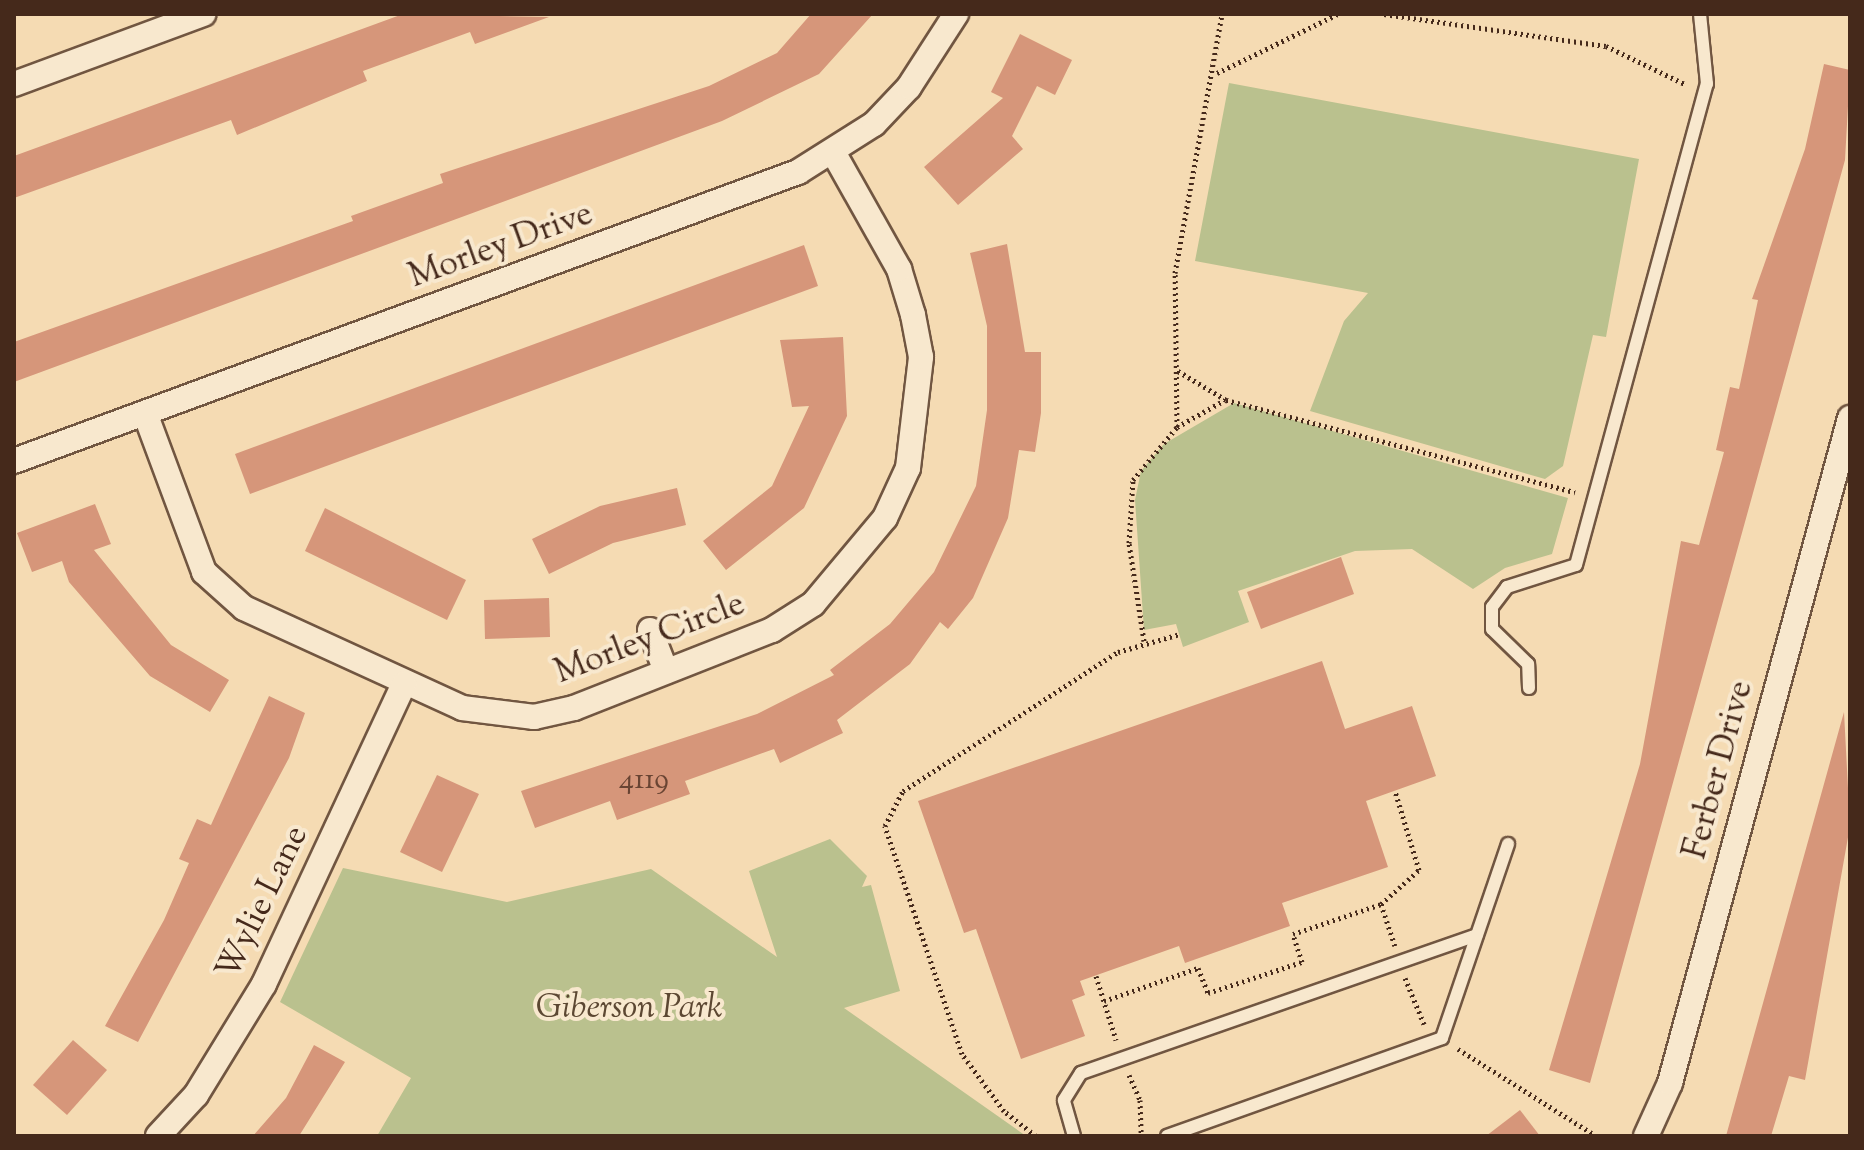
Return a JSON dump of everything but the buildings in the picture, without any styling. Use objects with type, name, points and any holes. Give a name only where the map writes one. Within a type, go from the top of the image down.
[{"type":"street","points":[[14,84],[203,14]]},
{"type":"street","name":"Morley Drive","points":[[14,461],[764,186],[833,152],[909,87],[956,14]]},
{"type":"street","name":"Morley Circle","points":[[145,413],[204,572],[244,608],[462,708],[534,717],[666,671],[772,630],[813,604],[876,530],[908,468],[921,357],[913,315],[899,269],[833,152]]},
{"type":"street","name":"Ferber Drive","points":[[1646,1136],[1670,1083],[1850,418]]},
{"type":"street","points":[[650,630],[666,671]]},
{"type":"street","name":"Wylie Lane","points":[[158,1136],[196,1095],[264,984],[404,684]]},
{"type":"lane","points":[[1529,688],[1528,664],[1492,629],[1492,607],[1507,587],[1576,565],[1707,84],[1700,14]]},
{"type":"lane","points":[[1167,1136],[1442,1038],[1508,844]]},
{"type":"lane","points":[[1074,1136],[1064,1100],[1081,1073],[1399,959],[1435,956],[1477,935]]},
{"type":"path","points":[[1177,427],[1175,273],[1217,73],[1222,14]]},
{"type":"path","points":[[1217,73],[1277,37],[1338,14]]},
{"type":"path","points":[[1384,14],[1606,46],[1685,84]]},
{"type":"path","points":[[1681,99],[1688,73]]},
{"type":"path","points":[[1178,371],[1226,400],[1576,492]]},
{"type":"path","points":[[1144,641],[1129,543],[1133,480],[1177,427],[1226,400]]},
{"type":"path","points":[[1572,508],[1580,477]]},
{"type":"path","points":[[1036,1136],[1004,1111],[962,1054],[885,826],[903,791],[1144,641],[1180,634]]},
{"type":"path","points":[[1104,1001],[1198,968],[1208,993],[1302,962],[1293,934],[1381,904],[1419,870],[1395,791]]},
{"type":"path","points":[[1381,904],[1419,1019],[1442,1038],[1596,1136]]},
{"type":"green space","points":[[1229,83],[1639,159],[1606,337],[1593,335],[1563,466],[1545,479],[1310,411],[1344,321],[1368,293],[1195,261]]},
{"type":"green space","points":[[1234,403],[1568,498],[1552,554],[1505,568],[1473,589],[1412,549],[1355,551],[1238,591],[1249,622],[1183,647],[1176,624],[1144,630],[1135,500],[1141,471],[1164,444]]},
{"type":"green space","name":"Giberson Park","points":[[830,839],[867,876],[862,887],[871,885],[900,991],[844,1008],[1026,1136],[377,1136],[411,1078],[280,1002],[343,868],[507,902],[651,869],[777,957],[749,871]]}]
